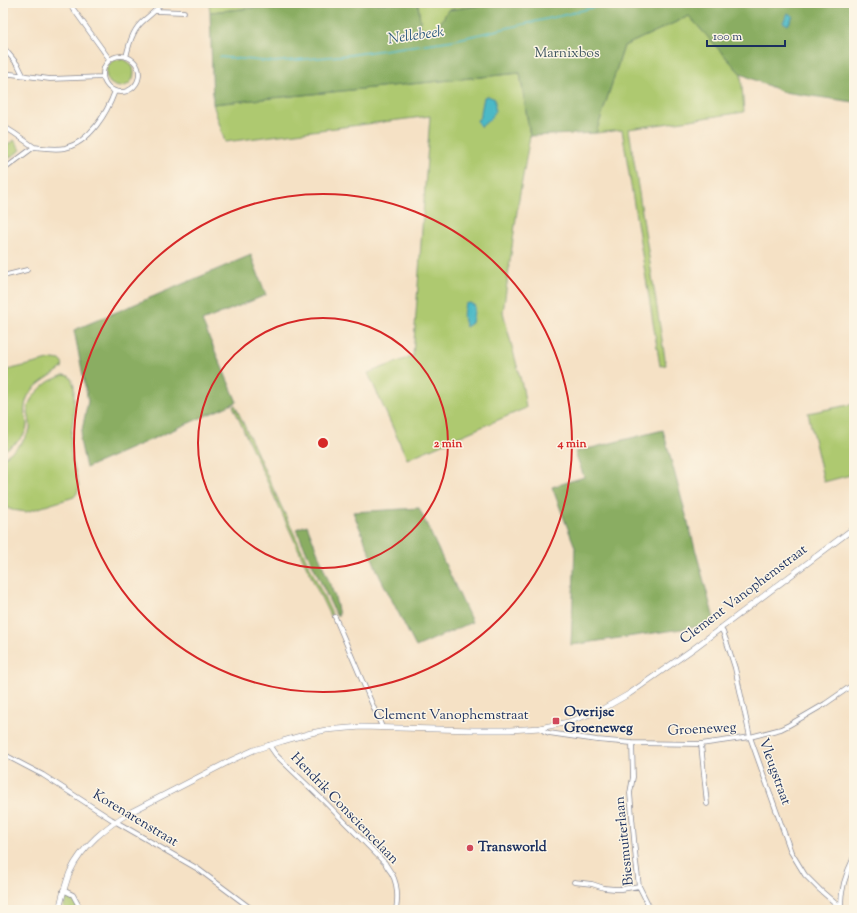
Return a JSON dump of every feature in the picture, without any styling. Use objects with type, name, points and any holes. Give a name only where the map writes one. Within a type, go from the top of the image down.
[{"type":"street","points":[[69,3],[110,60]]},
{"type":"street","points":[[126,57],[130,42],[137,27],[156,11],[161,3]]},
{"type":"street","points":[[156,11],[184,12]]},
{"type":"street","points":[[3,48],[18,65],[23,75]]},
{"type":"street","points":[[116,57],[126,57],[137,66],[138,80],[130,89],[123,92],[115,91],[105,82],[103,77],[104,68],[110,60],[116,57]]},
{"type":"street","points":[[3,73],[50,79],[103,77]]},
{"type":"street","points":[[3,126],[34,147],[48,149],[64,148],[81,141],[88,134],[102,118],[115,91]]},
{"type":"street","points":[[3,170],[34,147]]},
{"type":"street","points":[[3,276],[28,270]]},
{"type":"street","name":"Clement Vanophemstraat","points":[[59,910],[70,872],[79,856],[98,835],[115,821],[232,760],[254,750],[296,737],[326,730],[361,727],[474,730],[540,728],[568,722],[599,711],[629,694],[854,528]]},
{"type":"street","points":[[335,617],[382,727]]},
{"type":"street","name":"Vleugstraat","points":[[720,628],[723,632],[735,668],[750,737],[791,852],[804,875],[840,908]]},
{"type":"street","name":"Groeneweg","points":[[540,728],[549,734],[597,740],[632,743],[702,744],[750,737],[781,729],[825,704],[854,684]]},
{"type":"street","name":"Biesmuiterlaan","points":[[632,743],[632,777],[630,793],[639,886],[652,910]]},
{"type":"street","points":[[702,744],[707,804]]},
{"type":"street","name":"Hendrik Consciencelaan","points":[[270,745],[276,755],[385,863],[392,874],[395,884],[395,910]]},
{"type":"street","name":"Korenarenstraat","points":[[3,754],[43,776],[115,821],[198,869],[252,910]]},
{"type":"street","points":[[840,908],[846,879],[854,857]]},
{"type":"street","points":[[574,882],[592,884],[615,890],[639,886]]},
{"type":"street","points":[[64,890],[72,895],[80,910]]},
{"type":"green space","points":[[209,3],[306,3],[210,12]]},
{"type":"green space","name":"Marnixbos","points":[[306,3],[418,3],[421,29],[437,29],[448,10],[498,3],[854,3],[854,102],[783,92],[741,74],[689,16],[624,46],[596,133],[530,136],[520,73],[213,104],[210,12]]},
{"type":"green space","points":[[418,3],[493,4],[448,10],[437,29],[421,29]]},
{"type":"green space","points":[[689,16],[741,74],[744,112],[629,129],[666,365],[660,366],[622,130],[596,133],[624,46]]},
{"type":"green space","points":[[120,59],[130,63],[134,73],[130,83],[120,87],[110,83],[106,73],[110,63]]},
{"type":"green space","points":[[520,73],[530,136],[518,204],[503,312],[523,389],[526,408],[407,459],[368,373],[413,356],[430,116],[225,142],[213,104]]},
{"type":"green space","points":[[14,140],[21,150],[3,162],[3,148]]},
{"type":"green space","points":[[251,255],[266,295],[202,321],[237,402],[86,468],[80,440],[88,401],[74,330]]},
{"type":"green space","points":[[53,359],[61,361],[62,368],[41,382],[30,393],[25,406],[27,424],[26,430],[18,441],[4,450],[3,371]]},
{"type":"green space","points":[[64,375],[69,376],[74,386],[74,414],[71,435],[71,451],[79,487],[77,493],[74,497],[26,512],[7,508],[3,503],[3,459],[24,440],[30,429],[28,406],[32,398],[47,383]]},
{"type":"green space","points":[[854,404],[854,474],[824,482],[808,413]]},
{"type":"green space","points":[[235,405],[332,614],[330,616],[248,440],[233,406]]},
{"type":"green space","points":[[663,430],[716,624],[571,645],[575,547],[552,487],[584,477],[575,452]]},
{"type":"green space","points":[[419,508],[472,622],[416,647],[380,577],[353,512]]},
{"type":"green space","points":[[307,525],[335,597],[339,615],[336,615],[296,529]]},
{"type":"green space","points":[[66,896],[72,897],[79,910],[63,910]]},
{"type":"water","points":[[788,13],[793,16],[788,25],[783,22]]},
{"type":"water","points":[[488,96],[495,99],[495,112],[481,127],[477,120],[480,118],[484,97]]},
{"type":"water","points":[[470,303],[475,306],[472,323],[466,327],[463,318],[465,304]]},
{"type":"waterway","name":"Nellebeek","points":[[220,57],[274,62],[349,55],[454,40],[610,3]]},
{"type":"place","name":"Overijse Groeneweg","points":[[556,721]]},
{"type":"place","name":"Transworld","points":[[470,848]]}]
